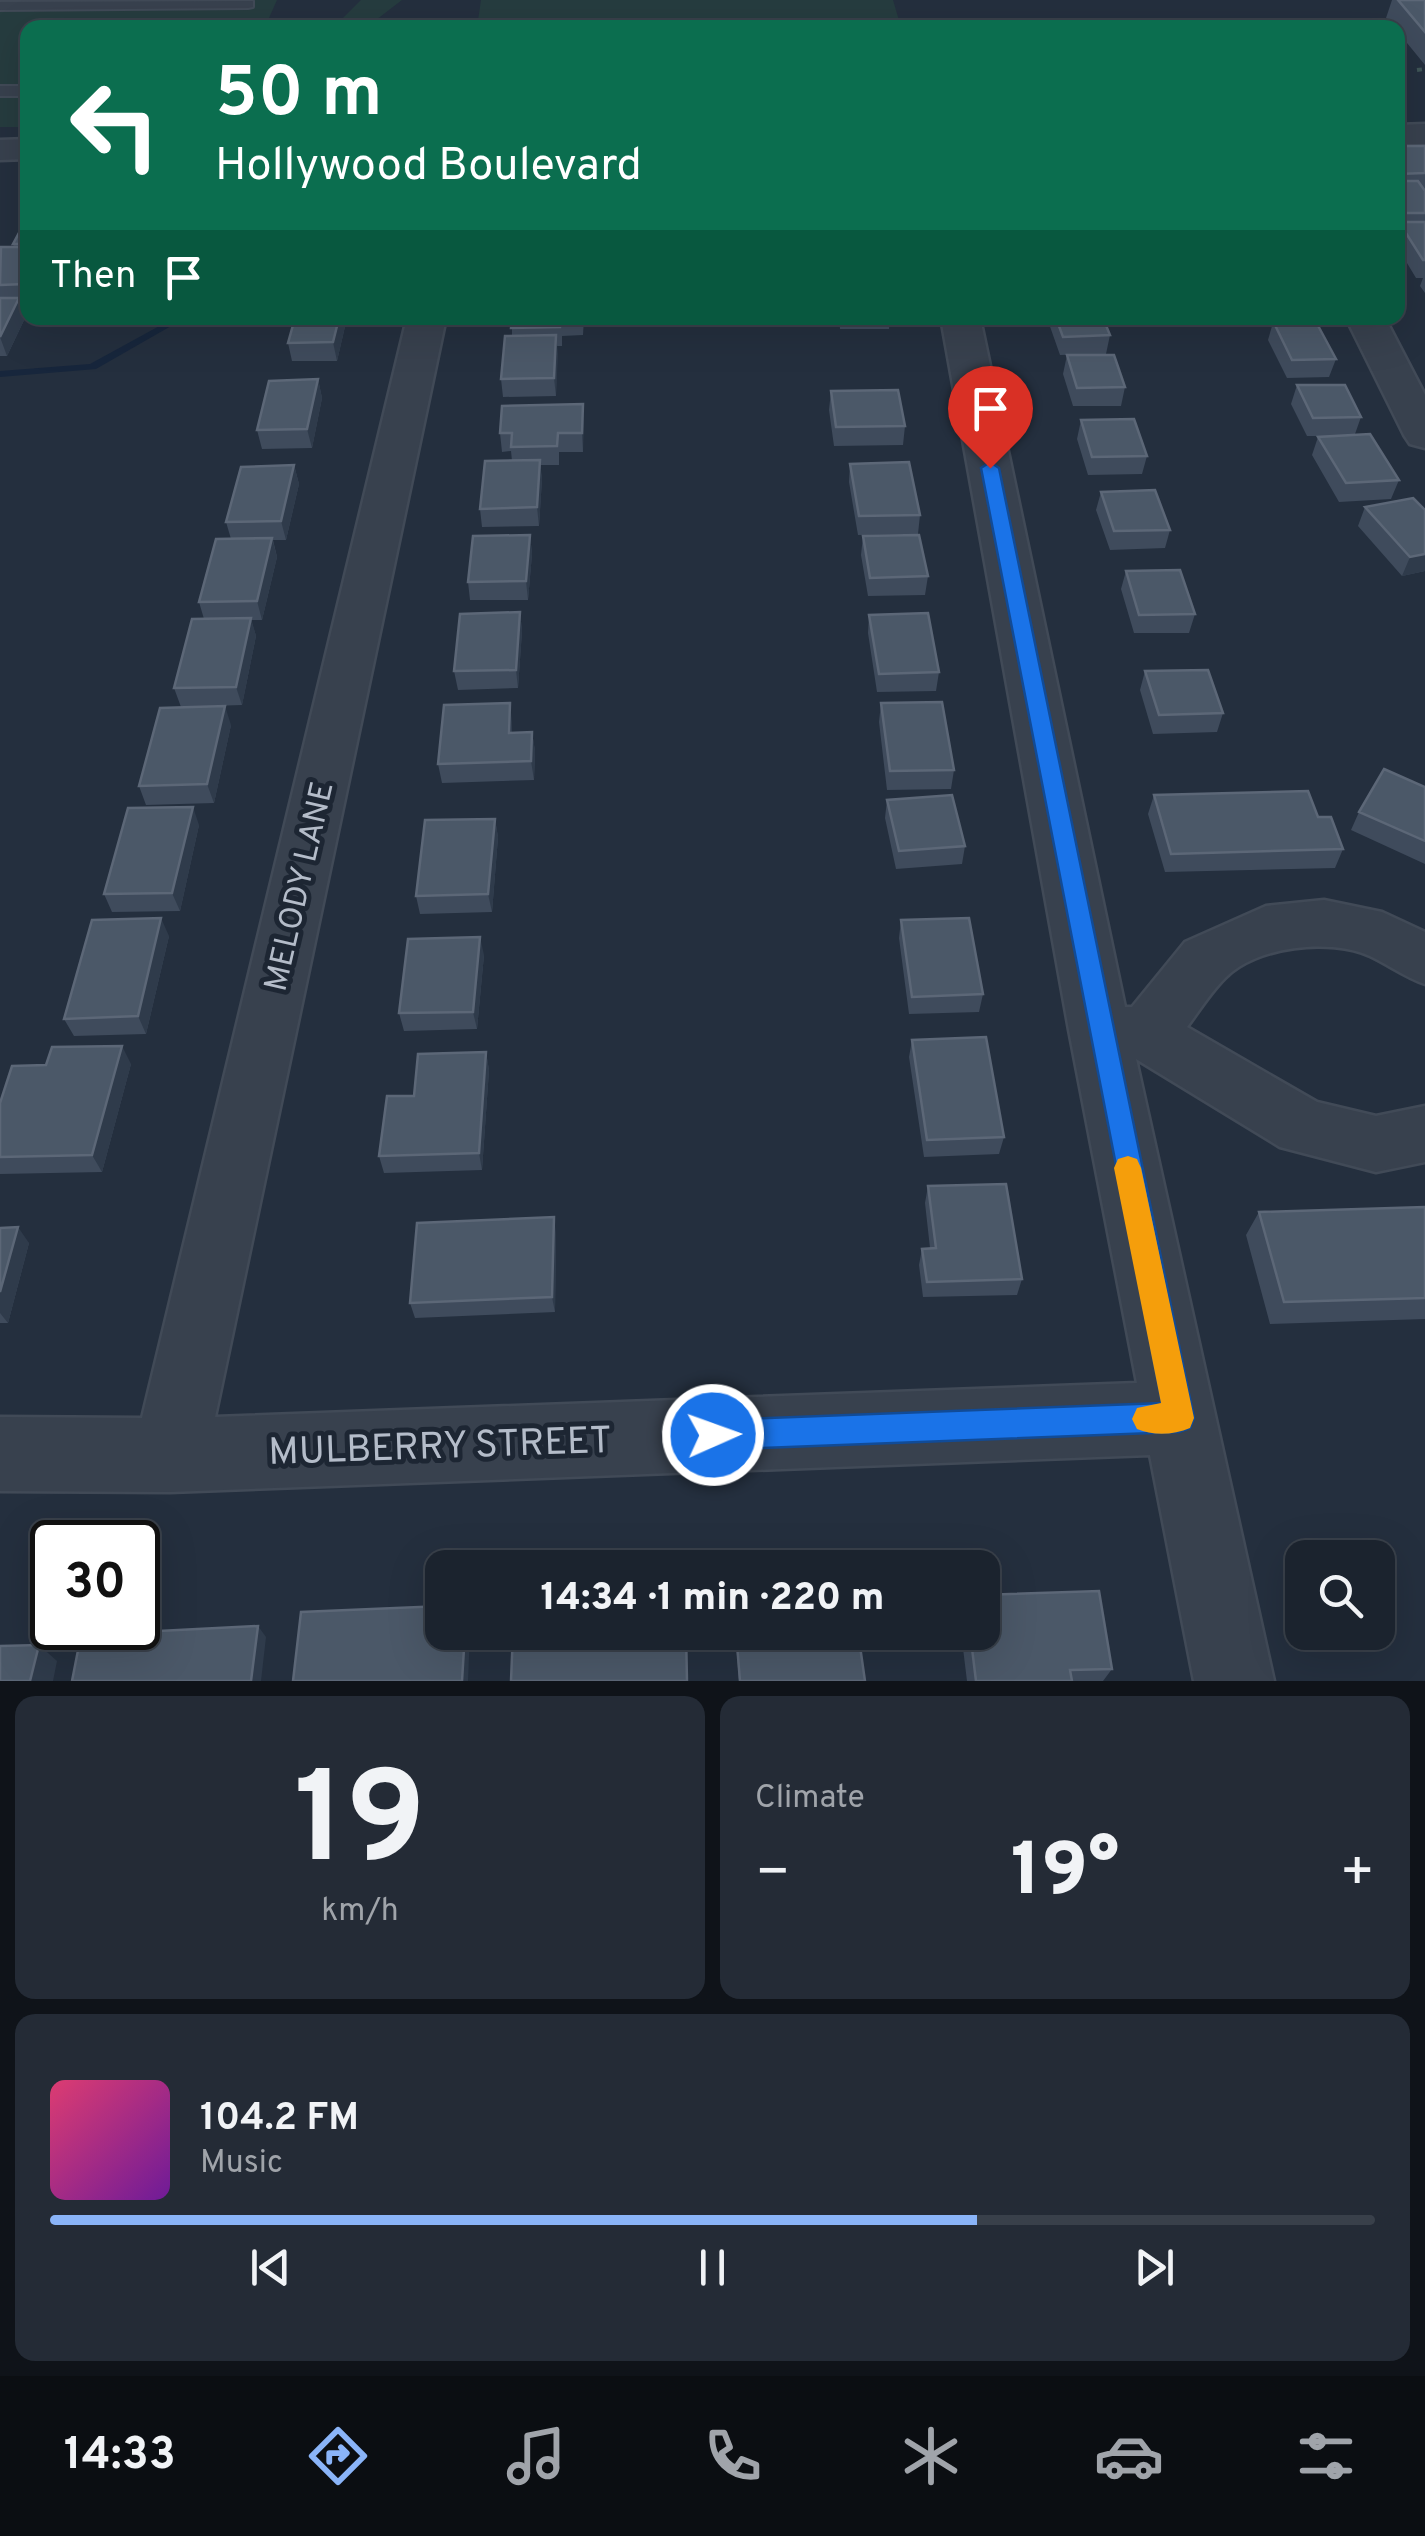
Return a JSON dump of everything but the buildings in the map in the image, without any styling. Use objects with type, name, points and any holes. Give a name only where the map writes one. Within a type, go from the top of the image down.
[{"type":"street","name":"MELODY LANE","points":[[170,1455],[424,325]]},
{"type":"street","points":[[963,325],[1123,1032],[1179,1418],[1234,1681]]},
{"type":"street","points":[[1368,325],[1425,435]]},
{"type":"street","points":[[1123,1032],[1206,959],[1266,929],[1324,923],[1382,936],[1425,960]]},
{"type":"street","points":[[1123,1032],[1303,1127],[1376,1144],[1425,1134]]},
{"type":"street","name":"MULBERRY STREET","points":[[0,1454],[170,1455],[1179,1418]]},
{"type":"lane","points":[[0,6],[246,7]]},
{"type":"path","points":[[1417,70],[1425,69]]},
{"type":"green space","points":[[0,0],[277,0],[268,20],[20,20],[20,127],[0,127]]},
{"type":"green space","points":[[361,0],[402,0],[376,20],[341,20]]},
{"type":"green space","points":[[481,0],[893,0],[899,20],[478,20]]},
{"type":"waterway","points":[[0,374],[92,367],[167,325]]},
{"type":"slow traffic","points":[[1128,1168],[1179,1418],[1147,1419]]},
{"type":"route","points":[[713,1435],[1179,1418],[990,468]]}]
